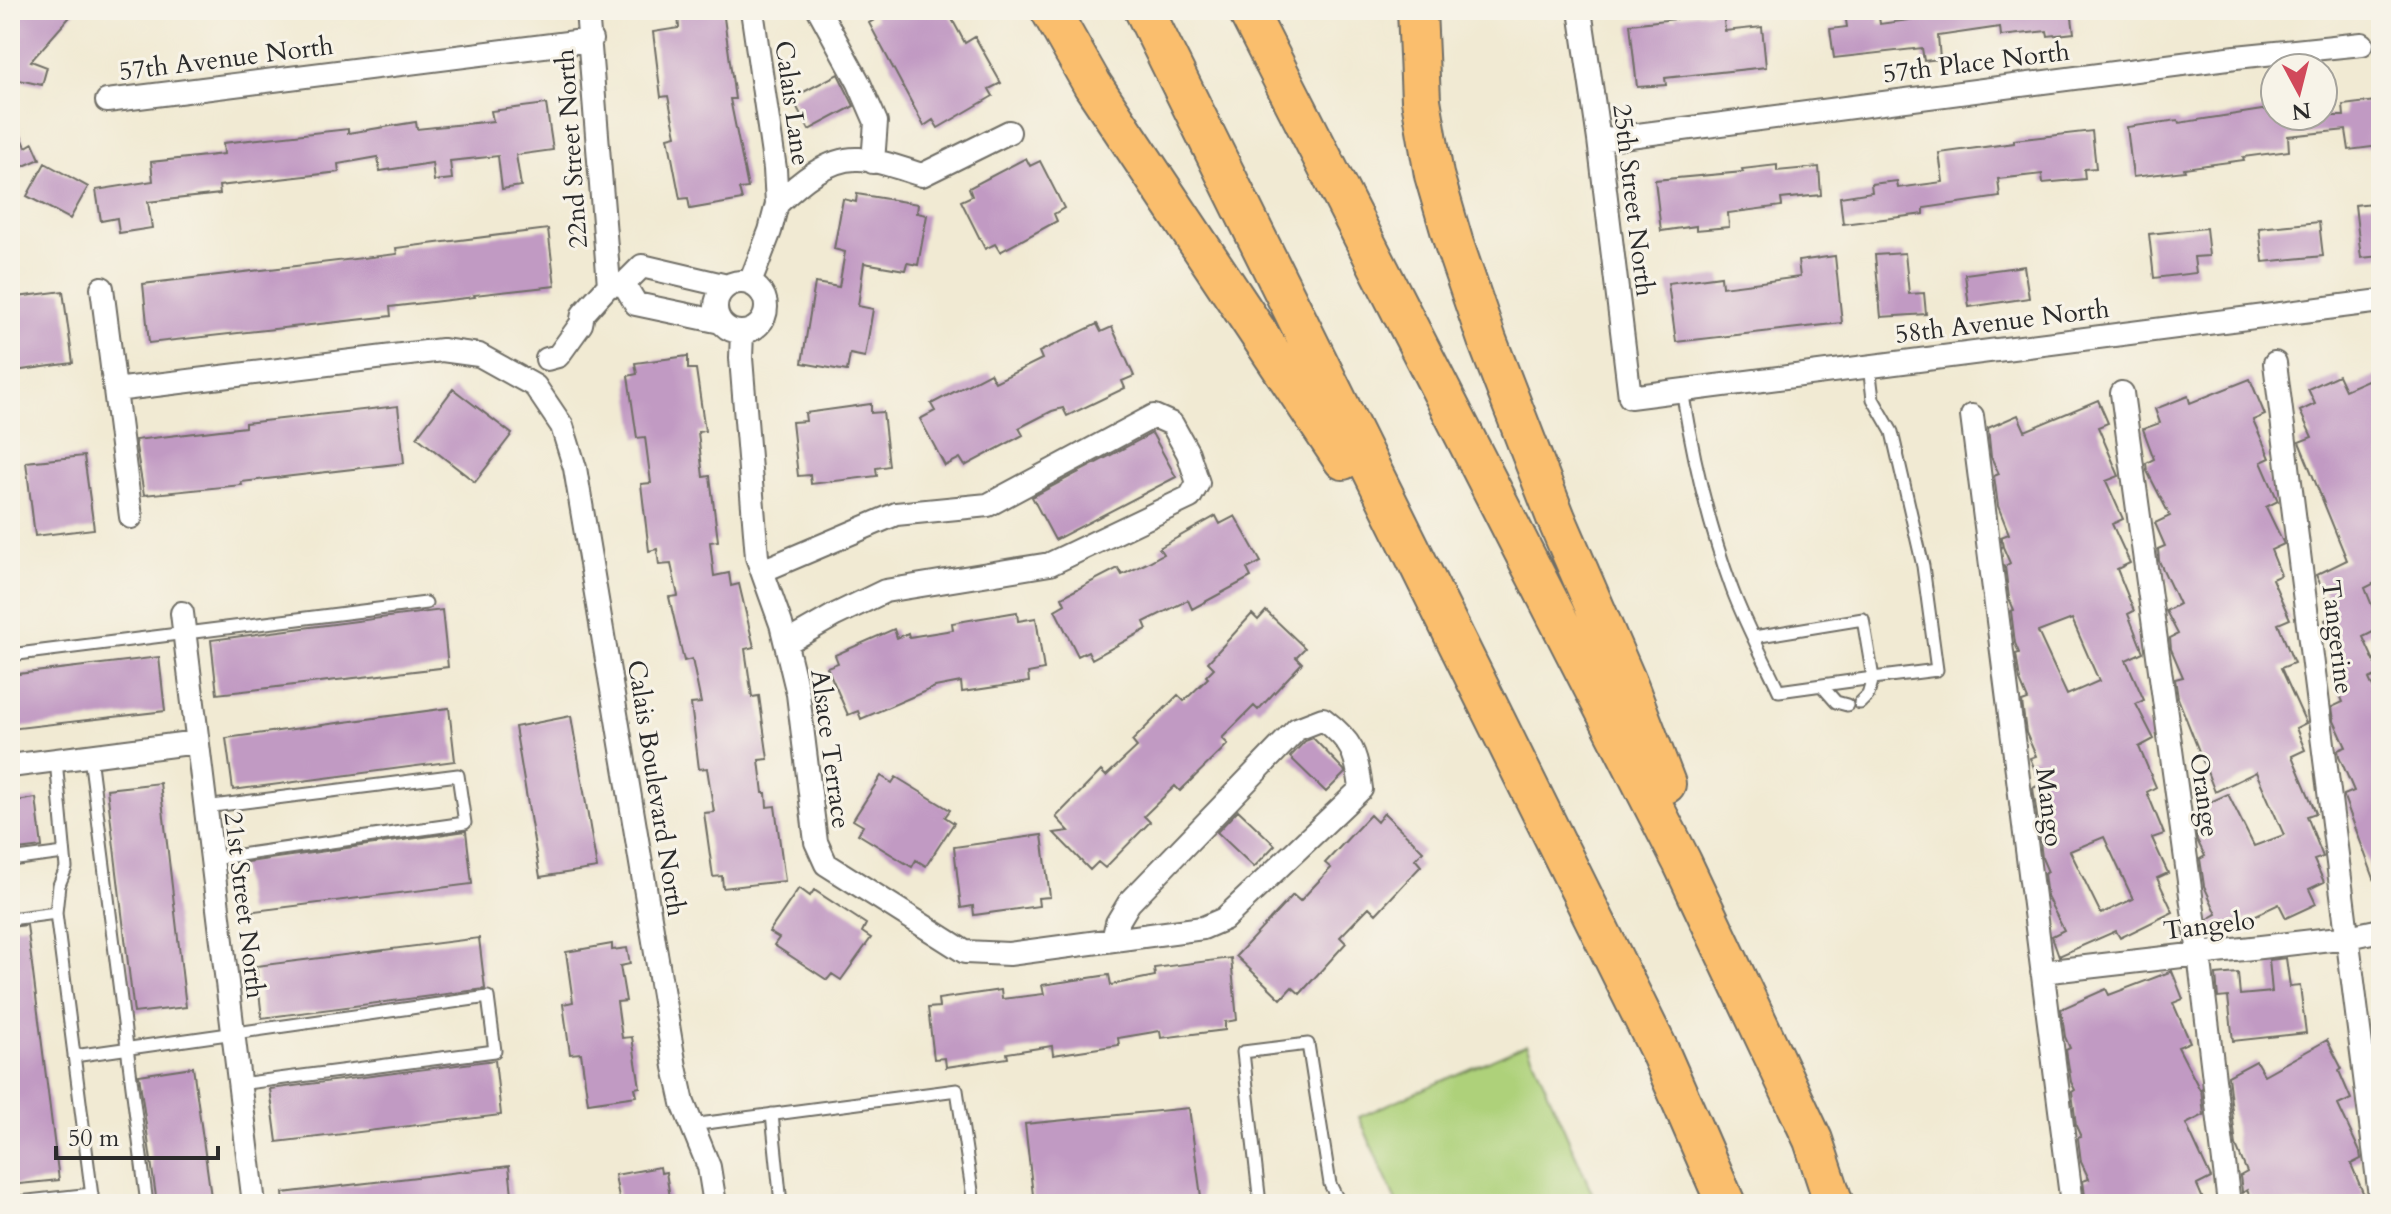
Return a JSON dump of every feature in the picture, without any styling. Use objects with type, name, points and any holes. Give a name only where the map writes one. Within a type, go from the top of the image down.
[{"type":"highway","points":[[1050,10],[1092,84],[1357,480],[1450,631]]},
{"type":"highway","points":[[1144,10],[1659,1050],[1726,1204]]},
{"type":"highway","points":[[1247,10],[1682,862],[1813,1140],[1834,1204]]},
{"type":"highway","points":[[1417,10],[1421,100],[1434,175],[1454,244],[1487,340],[1556,518],[1665,777],[1682,862]]},
{"type":"street","name":"22nd Street North","points":[[587,10],[616,284]]},
{"type":"street","name":"Calais Lane","points":[[750,283],[777,204],[775,169],[752,10]]},
{"type":"street","name":"Calais Lane","points":[[819,10],[859,83],[876,122],[873,162]]},
{"type":"street","name":"25th Street North","points":[[1580,10],[1630,397]]},
{"type":"street","name":"57th Avenue North","points":[[107,101],[591,40]]},
{"type":"street","name":"57th Place North","points":[[1599,140],[2236,57],[2362,44]]},
{"type":"street","name":"Calais Lane","points":[[777,204],[802,181],[829,166],[858,158],[922,175],[1009,132]]},
{"type":"street","points":[[535,386],[547,359],[558,356],[581,324],[583,314],[616,284],[642,266],[727,286],[750,283],[763,295],[766,312],[758,326],[742,332],[726,328],[721,322],[717,315],[717,299],[727,286]]},
{"type":"street","points":[[616,284],[636,304],[721,322]]},
{"type":"street","points":[[102,288],[131,517]]},
{"type":"street","name":"58th Avenue North","points":[[1630,397],[2381,301]]},
{"type":"street","name":"Alsace Terrace","points":[[742,332],[741,358],[757,557],[786,643],[798,694],[816,842],[826,864],[965,952],[1009,954],[1203,928],[1224,919],[1361,789],[1358,760],[1340,732],[1323,719],[1297,729],[1129,903],[1117,923],[1113,940]]},
{"type":"street","name":"Calais Boulevard North","points":[[115,390],[442,350],[479,355],[535,386],[562,426],[575,468],[664,1007],[680,1091],[709,1167],[715,1204]]},
{"type":"street","name":"Tangerine","points":[[2275,363],[2381,1204]]},
{"type":"street","name":"Orange","points":[[2122,393],[2199,954],[2229,1204]]},
{"type":"street","points":[[762,571],[896,514],[988,505],[1154,416],[1172,424],[1188,453],[1198,483],[1190,497],[1050,564],[885,591],[786,643]]},
{"type":"street","name":"Mango","points":[[1972,416],[2072,1204]]},
{"type":"street","name":"21st Street North","points":[[183,623],[254,1204]]},
{"type":"street","points":[[10,766],[197,742]]},
{"type":"street","name":"Tangelo","points":[[2042,972],[2348,937],[2381,930]]},
{"type":"lane","points":[[1682,390],[1705,509],[1732,590],[1779,691],[1937,670],[1923,566],[1892,432],[1873,399],[1869,366]]},
{"type":"lane","points":[[10,655],[183,623],[426,603]]},
{"type":"lane","points":[[1754,637],[1863,619],[1873,678],[1868,695],[1860,703]]},
{"type":"lane","points":[[1822,686],[1836,702],[1847,705]]},
{"type":"lane","points":[[90,756],[147,1204]]},
{"type":"lane","points":[[10,1203],[92,1199],[56,913],[59,885],[66,868],[56,760]]},
{"type":"lane","points":[[205,807],[458,775],[465,823],[211,859]]},
{"type":"lane","points":[[10,860],[64,853]]},
{"type":"lane","points":[[10,919],[56,913]]},
{"type":"lane","points":[[74,1056],[488,997],[495,1051],[239,1084]]},
{"type":"lane","points":[[1260,1204],[1243,1052],[1308,1044],[1332,1204]]},
{"type":"lane","points":[[691,1125],[957,1090],[974,1204]]},
{"type":"lane","points":[[772,1114],[781,1204]]},
{"type":"lane","points":[[1330,1184],[1340,1204]]},
{"type":"green space","points":[[1527,1044],[1597,1204],[1397,1204],[1359,1117]]},
{"type":"building","points":[[25,10],[76,10],[31,61],[47,67],[42,85],[15,79],[10,84],[10,27]]},
{"type":"building","points":[[723,10],[735,99],[730,99],[748,188],[739,189],[742,200],[690,209],[688,198],[680,199],[668,137],[676,135],[668,96],[661,97],[653,32],[679,28],[678,14]]},
{"type":"building","points":[[872,10],[947,10],[965,43],[975,37],[1001,83],[989,89],[993,96],[938,128],[933,120],[924,126],[869,23],[876,19]]},
{"type":"building","points":[[1723,10],[1725,31],[1762,27],[1766,67],[1665,78],[1666,85],[1637,87],[1630,24]]},
{"type":"building","points":[[1878,10],[1880,24],[1917,19],[1916,10],[2071,10],[2074,33],[2048,36],[2047,31],[2001,36],[2000,27],[1938,36],[1940,59],[1924,61],[1922,48],[1834,58],[1830,29],[1847,27],[1845,13]]},
{"type":"building","points":[[838,74],[854,106],[809,130],[792,98]]},
{"type":"building","points":[[2375,101],[2380,146],[2349,150],[2346,130],[2339,131],[2339,116],[2344,116],[2343,105]]},
{"type":"building","points":[[546,104],[553,150],[516,155],[521,186],[502,189],[498,156],[450,161],[452,179],[434,181],[432,163],[380,171],[378,157],[338,164],[339,172],[219,186],[220,194],[148,202],[152,228],[119,233],[117,218],[101,221],[96,190],[153,181],[151,162],[224,154],[223,143],[348,129],[348,133],[416,122],[417,129],[493,121],[491,111]]},
{"type":"building","points":[[10,110],[26,147],[33,143],[40,159],[10,172]]},
{"type":"building","points":[[2259,110],[2259,132],[2327,132],[2288,136],[2289,151],[2184,168],[2185,171],[2133,177],[2127,127],[2178,120],[2179,123]]},
{"type":"building","points":[[2092,131],[2096,168],[2084,169],[2085,179],[2043,183],[2042,174],[1998,179],[2000,197],[1924,208],[1924,214],[1843,224],[1840,197],[1872,192],[1871,184],[1897,181],[1898,188],[1943,182],[1939,153]]},
{"type":"building","points":[[1026,158],[1030,166],[1040,161],[1064,208],[1054,214],[1057,221],[1000,252],[995,244],[985,249],[961,201],[972,196],[969,188]]},
{"type":"building","points":[[45,163],[88,187],[70,219],[27,196]]},
{"type":"building","points":[[1777,165],[1777,171],[1819,167],[1821,195],[1781,199],[1782,206],[1728,213],[1729,227],[1696,230],[1696,226],[1661,231],[1655,180],[1743,172],[1742,169]]},
{"type":"building","points":[[857,194],[918,204],[917,213],[927,215],[918,265],[907,263],[905,270],[864,263],[858,306],[873,309],[865,357],[850,354],[847,371],[802,363],[815,283],[839,287],[845,252],[834,249],[843,199],[856,202]]},
{"type":"building","points":[[2381,202],[2381,256],[2361,258],[2355,205]]},
{"type":"building","points":[[2319,222],[2323,256],[2263,262],[2259,228]]},
{"type":"building","points":[[2206,228],[2209,256],[2194,257],[2196,273],[2154,278],[2149,234]]},
{"type":"building","points":[[548,229],[555,286],[390,307],[391,316],[149,343],[143,284],[397,254],[396,248]]},
{"type":"building","points":[[1905,253],[1909,294],[1924,293],[1926,314],[1881,317],[1875,255]]},
{"type":"building","points":[[1835,256],[1842,323],[1676,342],[1668,283],[1721,276],[1722,287],[1800,277],[1798,261]]},
{"type":"building","points":[[2024,266],[2029,298],[1969,307],[1965,274]]},
{"type":"building","points":[[63,291],[73,363],[14,371],[10,298]]},
{"type":"building","points":[[1097,324],[1101,332],[1112,327],[1134,376],[1122,381],[1125,388],[1067,416],[1063,408],[1052,411],[1019,428],[1023,435],[965,466],[960,458],[945,466],[920,419],[935,411],[931,404],[990,373],[995,382],[1042,359],[1039,352]]},
{"type":"building","points":[[688,356],[688,369],[696,369],[705,431],[698,432],[703,477],[710,476],[718,541],[710,542],[714,576],[729,573],[731,586],[739,584],[754,647],[745,649],[752,697],[759,696],[768,759],[759,760],[763,793],[766,793],[767,807],[775,806],[785,881],[723,888],[722,876],[713,877],[704,813],[714,812],[707,768],[699,769],[691,704],[701,703],[692,659],[684,661],[669,597],[678,596],[671,564],[659,565],[657,549],[649,551],[641,484],[651,483],[645,437],[637,438],[628,376],[637,374],[635,363]]},
{"type":"building","points":[[2381,374],[2381,580],[2365,588],[2381,628],[2363,637],[2380,674],[2369,679],[2381,705],[2379,892],[2344,797],[2354,791],[2339,756],[2338,750],[2346,747],[2334,721],[2332,707],[2343,702],[2333,678],[2346,672],[2325,620],[2335,615],[2316,575],[2347,560],[2299,442],[2312,437],[2300,411],[2315,404],[2308,389],[2338,375],[2345,390]]},
{"type":"building","points":[[2250,379],[2265,415],[2253,420],[2270,458],[2261,462],[2278,501],[2266,507],[2284,544],[2271,550],[2281,575],[2272,579],[2290,619],[2278,624],[2294,663],[2281,668],[2306,723],[2296,728],[2305,750],[2292,756],[2316,813],[2307,816],[2323,857],[2314,860],[2324,882],[2309,889],[2316,904],[2286,918],[2279,904],[2212,936],[2208,919],[2217,914],[2204,886],[2200,859],[2205,856],[2197,840],[2194,813],[2200,810],[2199,807],[2228,794],[2254,846],[2284,835],[2256,772],[2215,792],[2178,698],[2175,679],[2183,677],[2171,649],[2170,638],[2178,634],[2166,611],[2179,604],[2159,561],[2158,549],[2165,546],[2155,523],[2170,516],[2147,471],[2146,463],[2154,459],[2143,429],[2160,423],[2155,409],[2188,396],[2190,403]]},
{"type":"building","points":[[453,389],[512,434],[475,482],[417,437]]},
{"type":"building","points":[[2098,400],[2108,423],[2098,427],[2119,476],[2106,481],[2123,519],[2112,524],[2130,563],[2117,569],[2134,611],[2128,614],[2143,652],[2126,660],[2144,700],[2136,704],[2154,739],[2139,747],[2156,787],[2147,792],[2164,834],[2152,838],[2168,873],[2157,878],[2173,912],[2120,938],[2116,931],[2059,956],[2052,936],[2064,930],[2047,897],[2044,874],[2048,872],[2042,858],[2039,832],[2043,830],[2037,817],[2033,788],[2041,784],[2030,758],[2036,756],[2026,733],[2022,702],[2028,700],[2020,681],[2016,654],[2019,653],[2011,611],[2014,610],[2009,598],[2005,566],[2010,563],[2001,537],[2009,534],[1998,506],[1994,476],[1999,474],[1991,457],[1988,428],[2018,415],[2025,431]],"holes":[[[2072,619],[2099,681],[2067,695],[2038,632]],[[2104,837],[2133,899],[2101,914],[2070,851]]]},
{"type":"building","points":[[871,404],[871,413],[883,412],[889,466],[876,468],[877,476],[811,484],[810,475],[798,476],[792,422],[806,421],[805,413]]},
{"type":"building","points":[[398,406],[404,463],[144,495],[135,440],[245,427],[245,423]]},
{"type":"building","points":[[1152,433],[1176,477],[1055,540],[1032,497]]},
{"type":"building","points":[[84,456],[94,529],[35,536],[26,462]]},
{"type":"building","points":[[1216,516],[1220,524],[1235,516],[1261,562],[1247,569],[1251,577],[1192,609],[1188,600],[1144,622],[1147,629],[1092,659],[1088,651],[1078,656],[1055,610],[1065,604],[1062,597],[1118,568],[1122,575],[1147,563],[1163,554],[1159,548]]},
{"type":"building","points":[[442,610],[448,667],[217,694],[211,640]]},
{"type":"building","points":[[1266,611],[1305,648],[1296,657],[1302,663],[1258,710],[1254,706],[1222,738],[1228,744],[1180,791],[1175,786],[1144,816],[1150,822],[1105,868],[1098,862],[1090,870],[1054,833],[1069,831],[1056,817],[1101,771],[1106,776],[1137,747],[1132,741],[1178,695],[1184,701],[1208,678],[1206,676],[1214,668],[1208,662],[1252,614],[1258,620]]},
{"type":"building","points":[[1017,612],[1018,621],[1036,618],[1044,670],[1028,673],[1029,682],[962,692],[961,682],[935,687],[861,719],[858,711],[848,715],[827,667],[838,663],[835,655],[894,629],[897,638],[908,633],[909,637],[953,630],[952,623]]},
{"type":"building","points":[[159,657],[165,711],[10,729],[10,675]]},
{"type":"building","points":[[449,708],[455,761],[233,790],[226,738]]},
{"type":"building","points":[[571,716],[597,868],[540,877],[515,727]]},
{"type":"building","points":[[1313,738],[1345,773],[1326,792],[1290,757],[1305,741]]},
{"type":"building","points":[[881,776],[892,783],[896,777],[950,810],[945,817],[954,823],[926,866],[916,860],[912,867],[858,834],[863,826],[853,820]]},
{"type":"building","points":[[160,783],[186,1007],[134,1013],[107,789]]},
{"type":"building","points":[[36,798],[42,847],[10,851],[10,802]]},
{"type":"building","points":[[1238,810],[1275,845],[1254,867],[1217,832]]},
{"type":"building","points":[[1384,813],[1423,851],[1415,859],[1421,866],[1376,914],[1369,907],[1340,937],[1346,943],[1300,994],[1292,987],[1281,999],[1236,956],[1293,895],[1300,901],[1331,868],[1325,863],[1370,815],[1377,822]]},
{"type":"building","points":[[466,831],[472,884],[247,912],[241,863]]},
{"type":"building","points":[[1042,835],[1050,897],[1038,898],[1039,906],[974,915],[973,906],[961,908],[954,847]]},
{"type":"building","points":[[799,888],[810,896],[814,890],[866,924],[862,932],[871,938],[841,980],[832,974],[827,980],[774,945],[779,938],[769,932]]},
{"type":"building","points":[[27,925],[59,1180],[10,1185],[10,927]]},
{"type":"building","points":[[479,938],[485,989],[262,1018],[256,966]]},
{"type":"building","points":[[612,944],[612,950],[627,948],[630,964],[620,966],[626,1001],[617,1002],[622,1038],[632,1037],[640,1087],[635,1088],[637,1096],[588,1103],[581,1053],[570,1054],[563,1004],[573,1002],[566,952]]},
{"type":"building","points":[[1231,958],[1237,1020],[1225,1022],[1225,1030],[1161,1038],[1160,1031],[1118,1038],[1119,1045],[1053,1055],[1052,1046],[1007,1053],[1008,1058],[946,1067],[945,1058],[934,1059],[928,1008],[939,1007],[938,999],[1001,990],[1002,999],[1044,994],[1042,985],[1109,975],[1111,985],[1155,976],[1154,968]]},
{"type":"building","points":[[2286,958],[2290,987],[2300,986],[2306,1033],[2233,1041],[2228,997],[2218,998],[2216,975],[2238,973],[2240,995],[2272,992],[2269,960]]},
{"type":"building","points":[[2172,971],[2183,999],[2173,1003],[2190,1042],[2178,1047],[2201,1089],[2204,1115],[2186,1124],[2211,1178],[2197,1185],[2205,1204],[2086,1204],[2083,1181],[2089,1179],[2081,1162],[2078,1138],[2081,1137],[2076,1126],[2072,1092],[2075,1090],[2066,1050],[2070,1048],[2061,1009],[2106,989],[2109,995]]},
{"type":"building","points":[[2327,1040],[2342,1069],[2339,1071],[2351,1099],[2338,1105],[2360,1152],[2361,1159],[2351,1164],[2364,1195],[2342,1204],[2253,1204],[2247,1190],[2242,1193],[2240,1176],[2247,1172],[2236,1146],[2228,1076],[2256,1061],[2264,1075]]},
{"type":"building","points":[[495,1060],[501,1115],[277,1142],[270,1089]]},
{"type":"building","points":[[193,1067],[212,1204],[157,1204],[139,1075]]},
{"type":"building","points":[[1189,1108],[1202,1204],[1034,1204],[1025,1124]]},
{"type":"building","points":[[509,1166],[513,1204],[284,1204],[283,1193]]},
{"type":"building","points":[[660,1167],[661,1173],[666,1172],[671,1204],[620,1204],[615,1175]]}]
